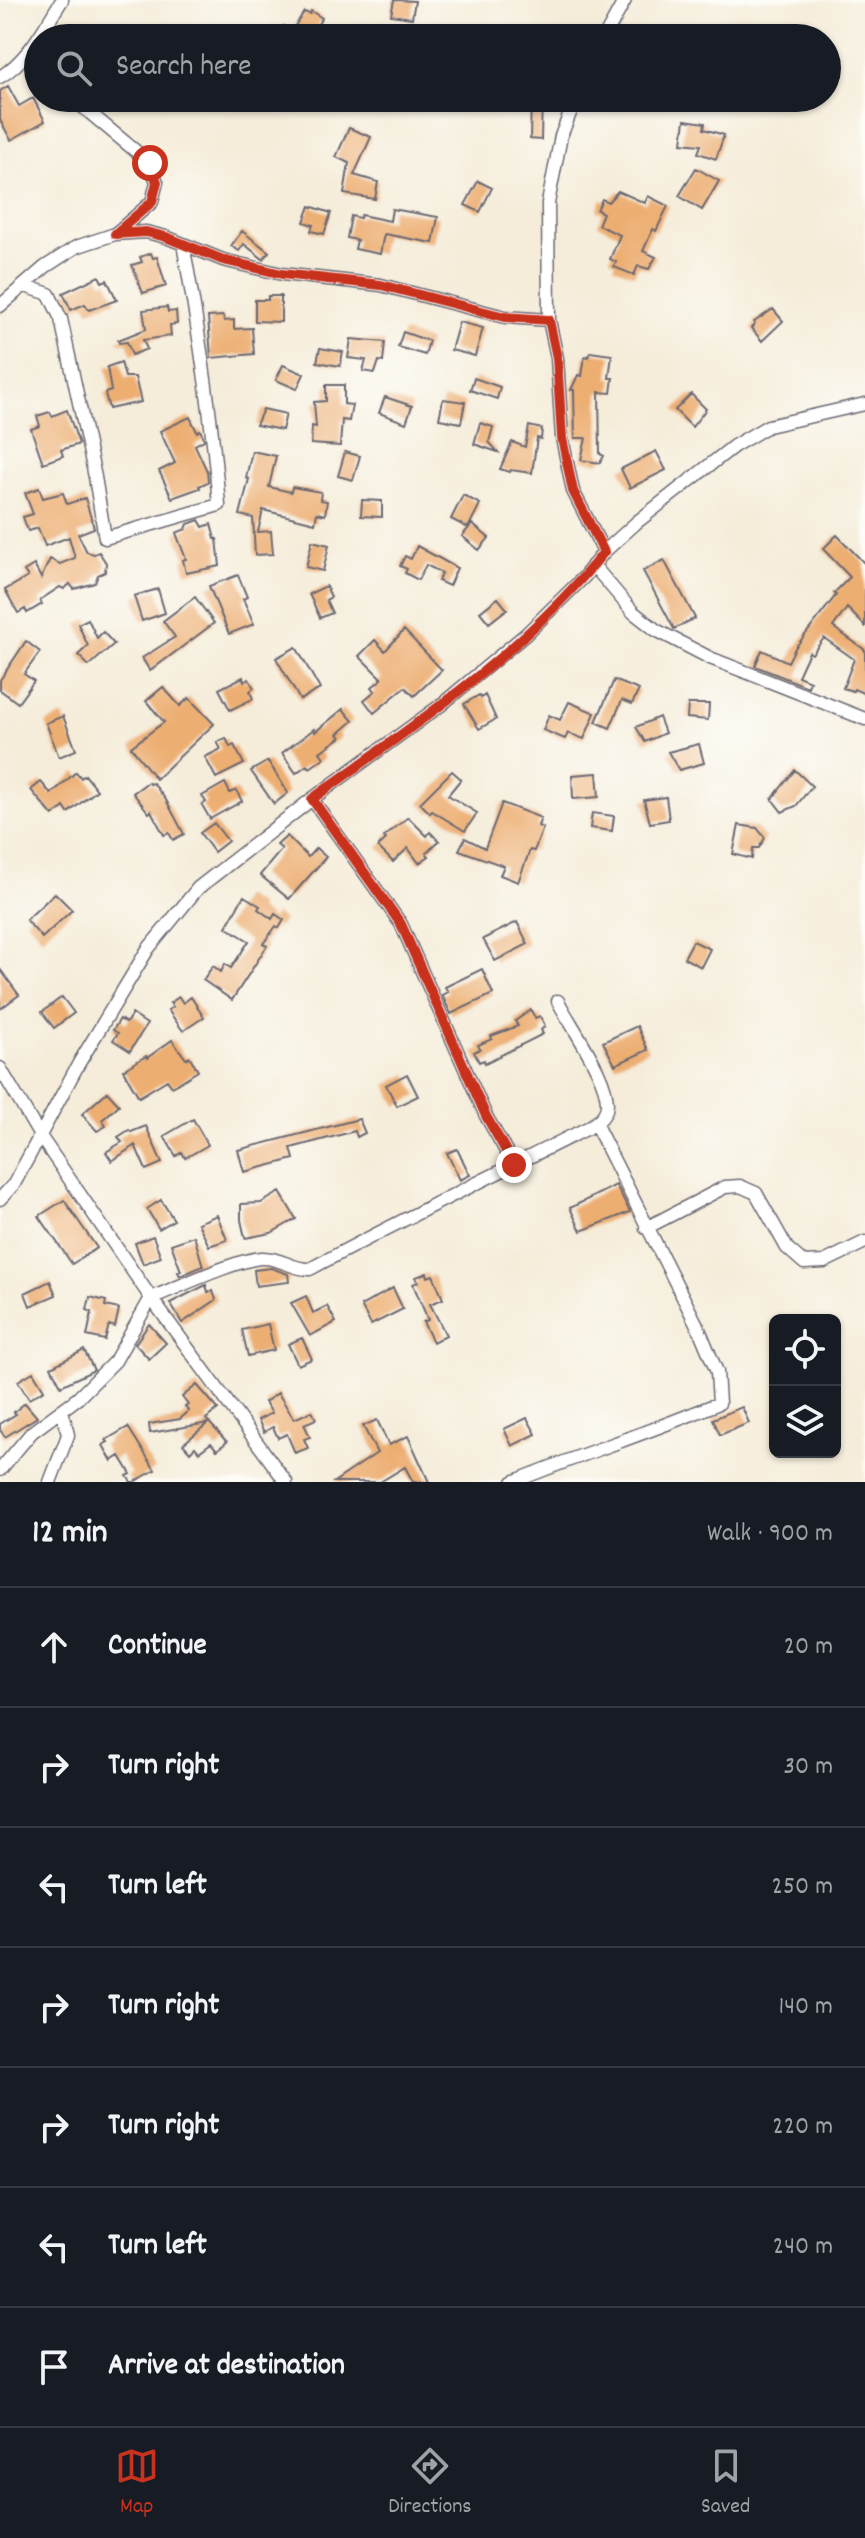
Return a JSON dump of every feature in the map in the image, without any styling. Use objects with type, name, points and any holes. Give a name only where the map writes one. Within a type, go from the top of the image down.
[{"type":"street","points":[[47,24],[62,0]]},
{"type":"street","points":[[612,24],[625,0]]},
{"type":"street","points":[[0,77],[24,58]]},
{"type":"street","points":[[89,112],[150,163],[157,182],[152,202],[115,234]]},
{"type":"street","points":[[570,112],[561,136],[548,203],[549,320],[557,358],[562,438],[573,491],[604,552]]},
{"type":"street","points":[[0,306],[45,267],[76,247],[115,234],[146,232],[223,260],[282,274],[381,285],[505,317],[549,320]]},
{"type":"street","points":[[25,286],[49,294],[61,319],[105,538],[219,505],[213,433],[201,365],[201,343],[183,244]]},
{"type":"street","points":[[0,1199],[14,1184],[79,1063],[148,949],[198,888],[312,799],[441,705],[526,634],[637,522],[734,446],[768,426],[865,404]]},
{"type":"street","points":[[593,565],[633,612],[656,630],[710,658],[865,719]]},
{"type":"street","points":[[312,799],[401,924],[486,1116],[514,1165]]},
{"type":"street","points":[[0,1470],[32,1432],[78,1398],[115,1361],[151,1298],[261,1258],[282,1261],[299,1270],[310,1269],[602,1118],[607,1108],[600,1071],[577,1038],[558,1001]]},
{"type":"street","points":[[0,1068],[40,1136],[151,1298],[283,1480]]},
{"type":"street","points":[[513,1482],[719,1403],[717,1372],[699,1329],[595,1123]]},
{"type":"street","points":[[646,1228],[725,1187],[740,1186],[756,1193],[787,1248],[804,1263],[824,1262],[865,1242]]},
{"type":"street","points":[[50,1482],[68,1435],[62,1410]]},
{"type":"building","points":[[394,0],[415,1],[412,18],[391,15]]},
{"type":"building","points":[[311,11],[322,18],[318,24],[296,24],[304,12],[310,14]]},
{"type":"building","points":[[8,86],[19,106],[24,103],[24,112],[40,112],[45,121],[11,140],[0,120],[0,91]]},
{"type":"building","points":[[531,112],[542,112],[541,140],[530,139]]},
{"type":"building","points":[[685,120],[705,123],[704,129],[724,135],[716,159],[698,153],[701,145],[682,143]]},
{"type":"building","points":[[349,128],[371,137],[354,175],[378,182],[375,199],[344,194],[349,163],[336,157]]},
{"type":"building","points":[[696,168],[719,181],[702,210],[679,196]]},
{"type":"building","points":[[478,181],[492,188],[480,212],[465,205]]},
{"type":"building","points":[[618,191],[645,203],[648,196],[668,206],[643,251],[656,257],[649,269],[638,266],[634,275],[614,267],[616,262],[610,259],[620,235],[598,225],[603,213],[597,210],[602,199],[608,202]]},
{"type":"building","points":[[310,206],[331,213],[324,234],[311,231],[313,225],[304,222]]},
{"type":"building","points":[[392,209],[438,217],[433,243],[384,234],[380,254],[355,249],[357,240],[347,238],[351,216],[390,221]]},
{"type":"building","points":[[242,231],[269,252],[263,259],[244,244],[239,251],[231,246]]},
{"type":"building","points":[[151,253],[153,258],[157,257],[166,286],[143,293],[132,265],[142,262],[140,257]]},
{"type":"building","points":[[99,276],[102,282],[107,280],[117,300],[89,310],[85,304],[71,310],[63,293]]},
{"type":"building","points":[[268,296],[281,296],[281,322],[255,321],[255,300],[268,300]]},
{"type":"building","points":[[167,307],[168,312],[176,311],[177,324],[170,325],[171,336],[143,340],[147,349],[132,355],[127,342],[119,343],[118,340],[146,329],[143,310]]},
{"type":"building","points":[[773,309],[783,321],[762,341],[751,328],[754,322]]},
{"type":"building","points":[[223,316],[224,321],[234,320],[234,329],[252,328],[254,354],[211,358],[208,317]]},
{"type":"building","points":[[459,322],[483,328],[475,356],[451,350]]},
{"type":"building","points":[[403,332],[429,341],[425,355],[398,347]]},
{"type":"building","points":[[351,339],[385,342],[383,362],[379,361],[375,373],[363,371],[366,360],[348,358]]},
{"type":"building","points":[[320,348],[343,352],[340,366],[317,362]]},
{"type":"building","points":[[590,352],[612,355],[611,393],[599,392],[600,454],[604,456],[600,463],[581,460],[586,438],[575,438],[574,390],[571,390],[578,375],[582,376],[585,356],[589,357]]},
{"type":"building","points":[[121,362],[125,377],[135,377],[141,402],[109,409],[105,393],[111,391],[107,367]]},
{"type":"building","points":[[283,365],[304,374],[297,389],[276,380]]},
{"type":"building","points":[[474,378],[500,387],[497,399],[470,390]]},
{"type":"building","points":[[326,385],[344,385],[344,404],[352,405],[349,421],[342,420],[340,446],[311,444],[312,426],[316,427],[314,402],[326,401]]},
{"type":"building","points":[[691,394],[706,409],[692,427],[675,410]]},
{"type":"building","points":[[385,397],[412,406],[406,423],[379,413]]},
{"type":"building","points":[[443,399],[465,402],[461,423],[439,419]]},
{"type":"building","points":[[263,409],[286,414],[282,430],[256,425]]},
{"type":"building","points":[[67,410],[79,444],[61,450],[63,456],[43,463],[31,429],[40,426],[37,416],[50,412],[52,416]]},
{"type":"building","points":[[190,417],[197,432],[200,430],[203,436],[204,440],[195,445],[207,471],[208,482],[172,498],[159,471],[175,463],[160,431]]},
{"type":"building","points":[[480,423],[493,427],[489,442],[498,452],[474,444]]},
{"type":"building","points":[[529,426],[542,429],[541,439],[537,438],[532,473],[500,469],[512,442],[525,447]]},
{"type":"building","points":[[252,451],[276,456],[269,487],[291,492],[292,487],[321,492],[320,500],[327,501],[325,515],[317,513],[315,523],[263,510],[258,532],[271,531],[273,554],[255,555],[253,518],[240,515]]},
{"type":"building","points":[[656,451],[666,470],[630,488],[621,469]]},
{"type":"building","points":[[345,452],[360,456],[353,480],[338,476]]},
{"type":"building","points":[[39,488],[43,498],[63,493],[67,504],[85,498],[94,528],[78,534],[87,552],[99,552],[106,563],[105,572],[98,575],[95,583],[74,589],[70,584],[64,589],[60,587],[40,600],[42,604],[27,613],[25,609],[18,613],[5,590],[28,577],[24,571],[34,565],[41,578],[50,559],[60,564],[75,558],[69,537],[45,546],[38,528],[28,531],[23,517],[33,514],[25,493]]},
{"type":"building","points":[[463,495],[480,504],[468,528],[451,519]]},
{"type":"building","points":[[362,500],[382,501],[382,517],[361,516]]},
{"type":"building","points":[[199,520],[203,527],[211,524],[217,539],[220,566],[186,573],[183,560],[186,559],[176,533]]},
{"type":"building","points":[[472,524],[489,538],[479,550],[462,536]]},
{"type":"building","points":[[837,535],[865,564],[865,626],[847,608],[833,627],[865,650],[865,694],[843,688],[854,659],[824,638],[812,654],[809,652],[798,676],[810,681],[808,687],[755,666],[762,650],[788,662],[795,648],[836,595],[834,593],[850,577],[823,549]]},
{"type":"building","points":[[312,541],[329,545],[323,571],[306,567]]},
{"type":"building","points":[[417,546],[457,568],[449,586],[438,581],[442,573],[426,565],[418,580],[405,573],[407,569],[400,566],[405,556],[411,559]]},
{"type":"building","points":[[664,560],[695,618],[674,629],[643,571]]},
{"type":"building","points":[[238,575],[247,597],[243,599],[254,624],[229,634],[209,586]]},
{"type":"building","points":[[326,586],[331,597],[326,600],[332,613],[320,618],[309,594]]},
{"type":"building","points":[[158,589],[165,613],[142,621],[134,596]]},
{"type":"building","points":[[195,597],[214,623],[150,671],[142,658],[175,637],[163,621]]},
{"type":"building","points":[[498,598],[507,609],[489,623],[480,612]]},
{"type":"building","points":[[88,619],[97,638],[103,632],[114,644],[89,666],[78,655],[88,646],[78,624]]},
{"type":"building","points":[[404,630],[442,670],[414,696],[405,687],[374,713],[364,700],[375,691],[372,687],[382,679],[359,656],[375,640],[385,651]]},
{"type":"building","points":[[26,641],[40,652],[24,674],[34,681],[18,703],[0,690],[0,680]]},
{"type":"building","points":[[296,647],[320,689],[300,700],[276,658]]},
{"type":"building","points":[[243,677],[244,681],[249,679],[254,688],[250,691],[253,699],[230,710],[219,689]]},
{"type":"building","points":[[614,680],[639,690],[632,704],[622,700],[610,728],[596,722]]},
{"type":"building","points":[[163,687],[180,706],[189,698],[214,724],[156,779],[131,747],[164,722],[146,701]]},
{"type":"building","points":[[479,695],[481,698],[485,695],[496,719],[479,729],[464,704]]},
{"type":"building","points":[[569,702],[595,713],[584,739],[568,733],[565,739],[543,730],[549,715],[560,720]]},
{"type":"building","points":[[688,704],[709,704],[708,720],[687,718]]},
{"type":"building","points":[[343,709],[353,721],[338,734],[341,737],[320,752],[324,758],[296,773],[282,753]]},
{"type":"building","points":[[63,716],[76,750],[59,757],[46,723]]},
{"type":"building","points":[[659,717],[665,733],[645,742],[636,727]]},
{"type":"building","points":[[226,738],[230,747],[234,745],[244,764],[216,778],[205,757],[221,749],[217,742]]},
{"type":"building","points":[[699,744],[704,763],[679,770],[668,752]]},
{"type":"building","points":[[268,761],[288,793],[274,804],[251,771]]},
{"type":"building","points":[[795,770],[812,786],[796,806],[782,812],[772,799]]},
{"type":"building","points":[[452,771],[461,779],[448,795],[477,813],[465,831],[432,811],[430,813],[420,803]]},
{"type":"building","points":[[76,772],[81,778],[85,775],[97,790],[68,813],[64,807],[53,816],[31,790],[41,782],[51,794]]},
{"type":"building","points":[[597,773],[599,797],[573,799],[572,775]]},
{"type":"building","points":[[148,782],[153,783],[166,800],[184,834],[173,840],[169,833],[164,835],[151,811],[149,813],[133,793]]},
{"type":"building","points":[[225,783],[230,793],[236,790],[242,801],[210,819],[202,805],[206,802],[202,796]]},
{"type":"building","points":[[666,797],[669,820],[650,823],[644,800]]},
{"type":"building","points":[[502,803],[541,818],[538,826],[543,828],[534,851],[530,850],[518,882],[500,875],[504,866],[459,850],[465,838],[485,848]]},
{"type":"building","points":[[592,813],[614,816],[612,831],[590,828]]},
{"type":"building","points":[[408,817],[427,836],[430,832],[439,841],[426,853],[429,856],[419,863],[408,848],[393,862],[378,847],[386,839],[384,837]]},
{"type":"building","points":[[214,823],[228,841],[214,852],[200,833]]},
{"type":"building","points":[[739,825],[757,828],[765,838],[759,848],[753,848],[752,859],[733,854]]},
{"type":"building","points":[[287,836],[308,857],[316,848],[326,857],[289,899],[260,875],[282,849],[277,845]]},
{"type":"building","points":[[55,893],[72,910],[42,938],[26,920]]},
{"type":"building","points":[[244,896],[260,906],[258,909],[272,919],[275,914],[284,920],[263,944],[267,946],[232,1000],[203,980],[213,966],[221,972],[225,964],[231,968],[249,941],[226,927]]},
{"type":"building","points":[[517,922],[528,944],[495,961],[483,939]]},
{"type":"building","points":[[693,941],[710,949],[701,967],[684,958]]},
{"type":"building","points":[[0,969],[19,995],[0,1009]]},
{"type":"building","points":[[482,969],[493,994],[451,1014],[442,995],[448,992],[445,987]]},
{"type":"building","points":[[62,997],[74,1013],[54,1028],[42,1012]]},
{"type":"building","points":[[179,997],[183,1003],[191,997],[204,1017],[183,1031],[168,1010],[173,1007],[170,1003]]},
{"type":"building","points":[[531,1010],[535,1018],[540,1016],[545,1026],[541,1030],[543,1034],[485,1063],[484,1060],[479,1062],[474,1052],[480,1049],[478,1045],[492,1039],[491,1036],[518,1026],[515,1021]]},
{"type":"building","points":[[132,1014],[147,1024],[130,1051],[113,1040],[118,1033],[113,1030],[120,1019],[126,1023]]},
{"type":"building","points":[[637,1026],[648,1050],[615,1065],[603,1042]]},
{"type":"building","points":[[172,1040],[186,1059],[190,1057],[198,1071],[172,1087],[167,1080],[139,1097],[123,1070]]},
{"type":"building","points":[[407,1074],[418,1096],[397,1106],[386,1085]]},
{"type":"building","points":[[107,1092],[119,1105],[102,1120],[106,1126],[97,1131],[82,1114]]},
{"type":"building","points":[[193,1119],[208,1145],[185,1158],[182,1152],[176,1156],[164,1136]]},
{"type":"building","points":[[359,1119],[365,1133],[357,1137],[355,1131],[291,1148],[294,1159],[244,1172],[238,1150]]},
{"type":"building","points":[[146,1126],[162,1163],[146,1170],[135,1145],[112,1161],[106,1152],[122,1142],[118,1137],[129,1130],[131,1132]]},
{"type":"building","points":[[457,1149],[470,1175],[460,1180],[447,1153]]},
{"type":"building","points":[[616,1185],[630,1212],[581,1231],[570,1208]]},
{"type":"building","points":[[280,1192],[296,1219],[271,1233],[245,1238],[241,1204],[261,1203]]},
{"type":"building","points":[[64,1200],[97,1248],[72,1264],[39,1216]]},
{"type":"building","points":[[161,1200],[174,1220],[159,1229],[147,1209]]},
{"type":"building","points":[[217,1215],[227,1240],[209,1246],[198,1223]]},
{"type":"building","points":[[153,1236],[161,1257],[143,1264],[135,1243]]},
{"type":"building","points":[[194,1236],[203,1266],[180,1276],[171,1244]]},
{"type":"building","points":[[271,1268],[288,1274],[289,1282],[256,1286],[254,1270]]},
{"type":"building","points":[[427,1273],[428,1277],[433,1275],[443,1299],[430,1304],[446,1335],[433,1342],[423,1322],[428,1320],[413,1284],[418,1282],[416,1277]]},
{"type":"building","points":[[50,1281],[56,1295],[30,1306],[25,1293]]},
{"type":"building","points":[[206,1285],[208,1292],[213,1291],[216,1300],[182,1323],[170,1303]]},
{"type":"building","points":[[393,1288],[403,1309],[371,1325],[361,1306]]},
{"type":"building","points":[[306,1296],[313,1313],[327,1306],[336,1322],[310,1336],[291,1303]]},
{"type":"building","points":[[90,1297],[106,1301],[105,1306],[119,1309],[115,1327],[109,1325],[105,1340],[87,1336],[92,1312],[87,1310]]},
{"type":"building","points":[[149,1324],[166,1343],[149,1359],[135,1344]]},
{"type":"building","points":[[268,1324],[274,1350],[248,1356],[242,1330]]},
{"type":"building","points":[[302,1338],[312,1359],[298,1365],[288,1344]]},
{"type":"building","points":[[84,1350],[94,1370],[61,1386],[51,1367]]},
{"type":"building","points":[[33,1372],[44,1390],[29,1399],[18,1381]]},
{"type":"building","points":[[197,1385],[218,1409],[206,1419],[227,1442],[217,1450],[211,1443],[199,1452],[195,1447],[190,1452],[183,1444],[208,1423],[150,1433],[149,1424],[180,1419],[189,1411],[182,1397]]},
{"type":"building","points":[[278,1393],[294,1419],[312,1411],[316,1419],[304,1424],[310,1437],[304,1439],[308,1448],[295,1453],[287,1434],[278,1438],[273,1427],[264,1432],[258,1420],[272,1413],[265,1402]]},
{"type":"building","points":[[25,1403],[37,1417],[5,1437],[0,1424],[16,1414],[14,1412]]},
{"type":"building","points":[[742,1407],[749,1423],[720,1435],[713,1419]]},
{"type":"building","points":[[527,1418],[536,1434],[512,1446],[504,1429]]},
{"type":"building","points":[[377,1420],[389,1445],[408,1436],[429,1482],[413,1482],[405,1467],[380,1482],[334,1482],[377,1453],[363,1426]]},
{"type":"building","points":[[128,1427],[155,1470],[134,1482],[127,1476],[131,1474],[120,1456],[112,1461],[103,1445]]},
{"type":"route","points":[[150,163],[157,182],[152,202],[115,234],[146,232],[223,260],[282,274],[381,285],[505,317],[549,320],[557,358],[562,438],[573,491],[604,552],[584,577],[526,634],[441,705],[312,799],[401,924],[486,1116],[514,1165]]}]
